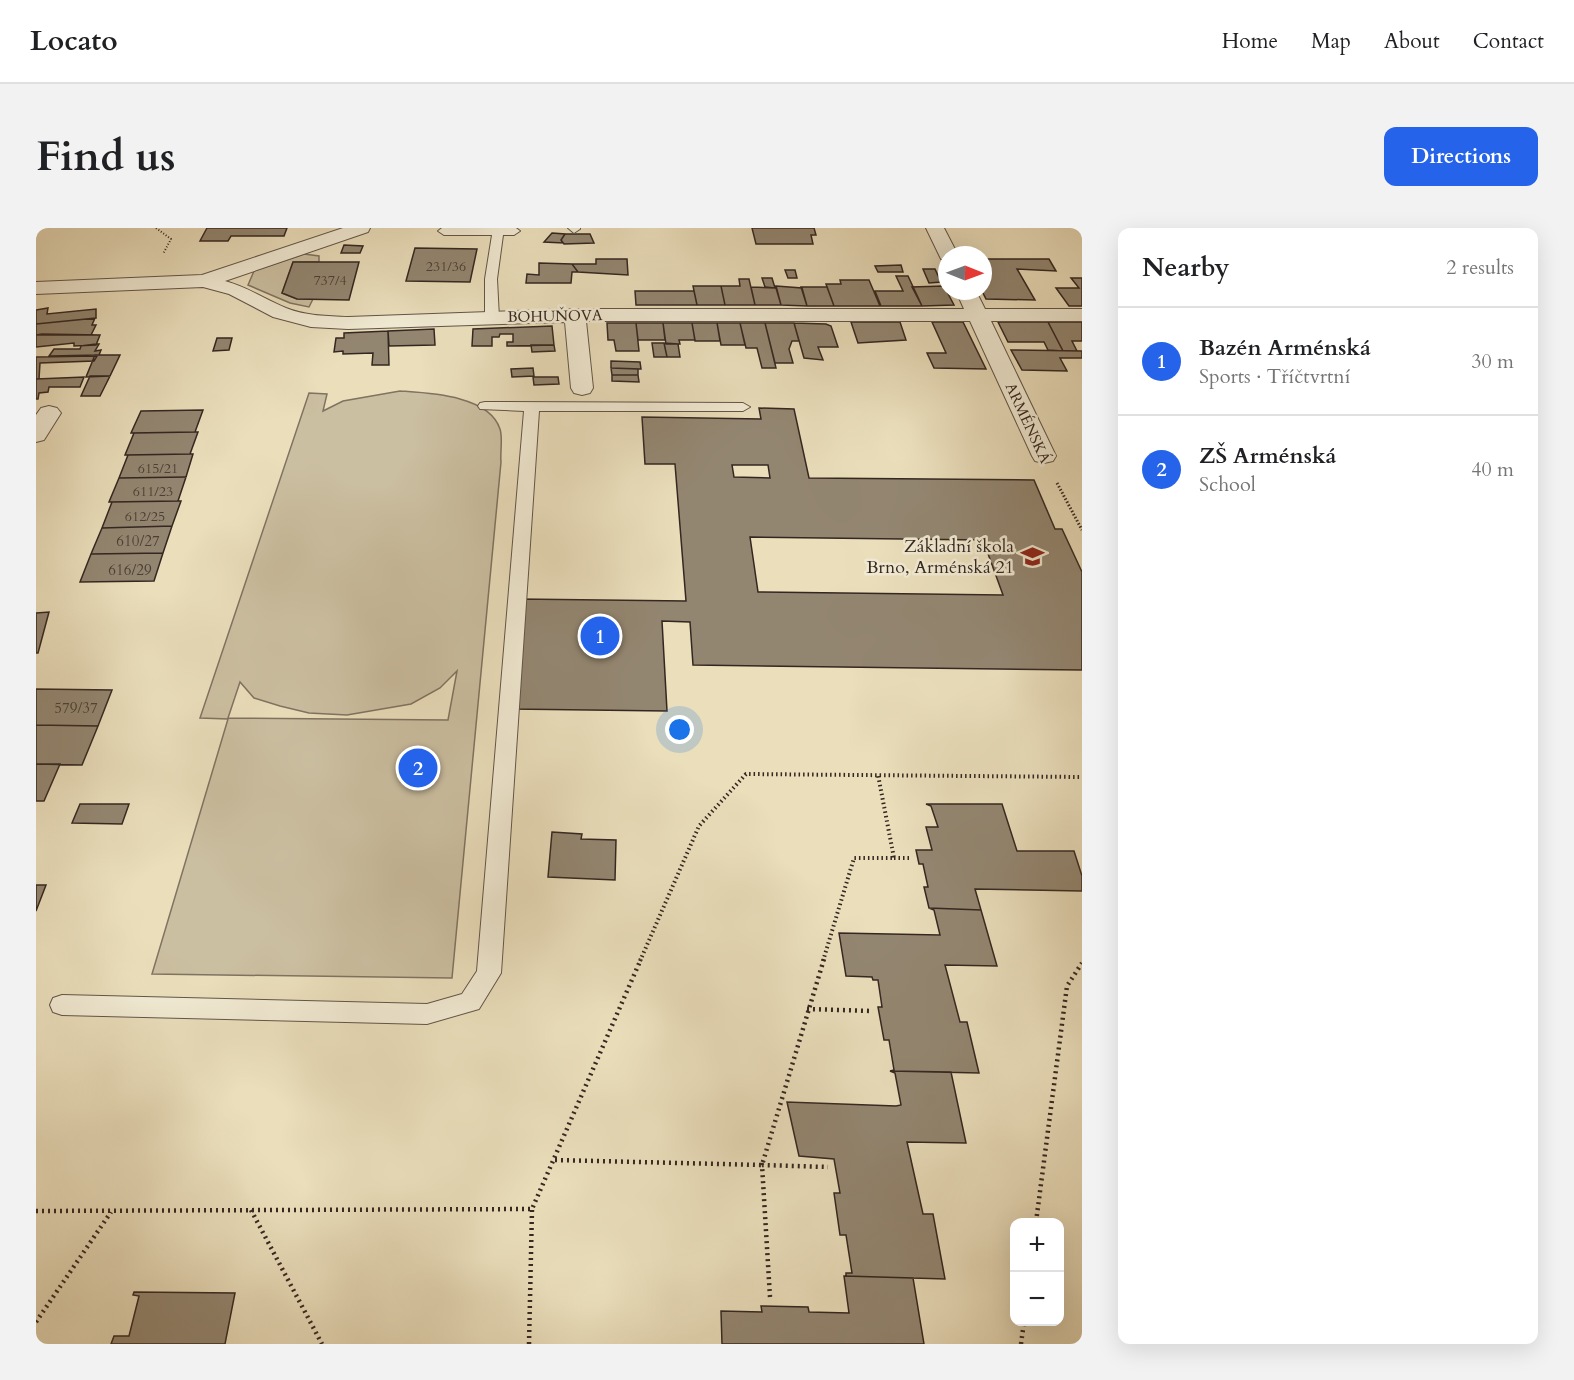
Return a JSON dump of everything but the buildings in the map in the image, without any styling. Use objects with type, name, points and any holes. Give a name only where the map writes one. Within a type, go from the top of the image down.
[{"type":"street","points":[[204,281],[362,228]]},
{"type":"street","points":[[935,228],[944,246]]},
{"type":"street","name":"BOHUŇOVA","points":[[36,288],[204,281],[236,290],[280,313],[311,321],[348,323],[575,315],[1082,315]]},
{"type":"street","name":"ARMÉNSKÁ","points":[[970,300],[1044,456]]},
{"type":"street","points":[[575,315],[581,397]]},
{"type":"street","points":[[36,435],[49,413]]},
{"type":"lane","points":[[444,231],[514,231]]},
{"type":"lane","points":[[492,318],[491,279],[498,231]]},
{"type":"lane","points":[[485,406],[531,406],[581,397],[743,407]]},
{"type":"lane","points":[[62,1005],[428,1014],[470,1002],[489,973],[531,406]]},
{"type":"path","name":"ARMÉNSKÁ","points":[[1044,456],[1082,530]]},
{"type":"path","points":[[529,1344],[532,1209],[699,826],[746,774],[1082,777]]},
{"type":"path","points":[[878,775],[894,858]]},
{"type":"path","points":[[770,1297],[762,1165],[854,858],[912,858]]},
{"type":"path","points":[[1037,1218],[1067,986],[1082,963]]},
{"type":"path","points":[[807,1009],[873,1011]]},
{"type":"path","points":[[555,1160],[828,1167]]},
{"type":"path","points":[[36,1211],[532,1209]]},
{"type":"path","points":[[250,1210],[322,1344]]},
{"type":"path","points":[[36,1322],[112,1211]]},
{"type":"path","points":[[1021,1344],[1023,1326]]},
{"type":"shaded area","points":[[304,254],[319,256],[319,262],[293,262],[282,293],[297,299],[313,299],[309,307],[290,303],[248,285],[254,271]]},
{"type":"shaded area","points":[[400,391],[456,398],[484,409],[494,418],[501,433],[501,462],[452,978],[152,974],[228,719],[200,718],[309,393],[327,394],[323,411],[343,401]],"holes":[[[457,671],[448,720],[228,718],[240,682],[254,698],[309,713],[347,715],[411,704],[440,688]]]},
{"type":"place","name":"Základní škola Brno, Arménská 21","points":[[1032,556]]},
{"type":"place","name":"Bazén Arménská","points":[[600,636]]},
{"type":"place","name":"ZŠ Arménská","points":[[418,768]]}]
